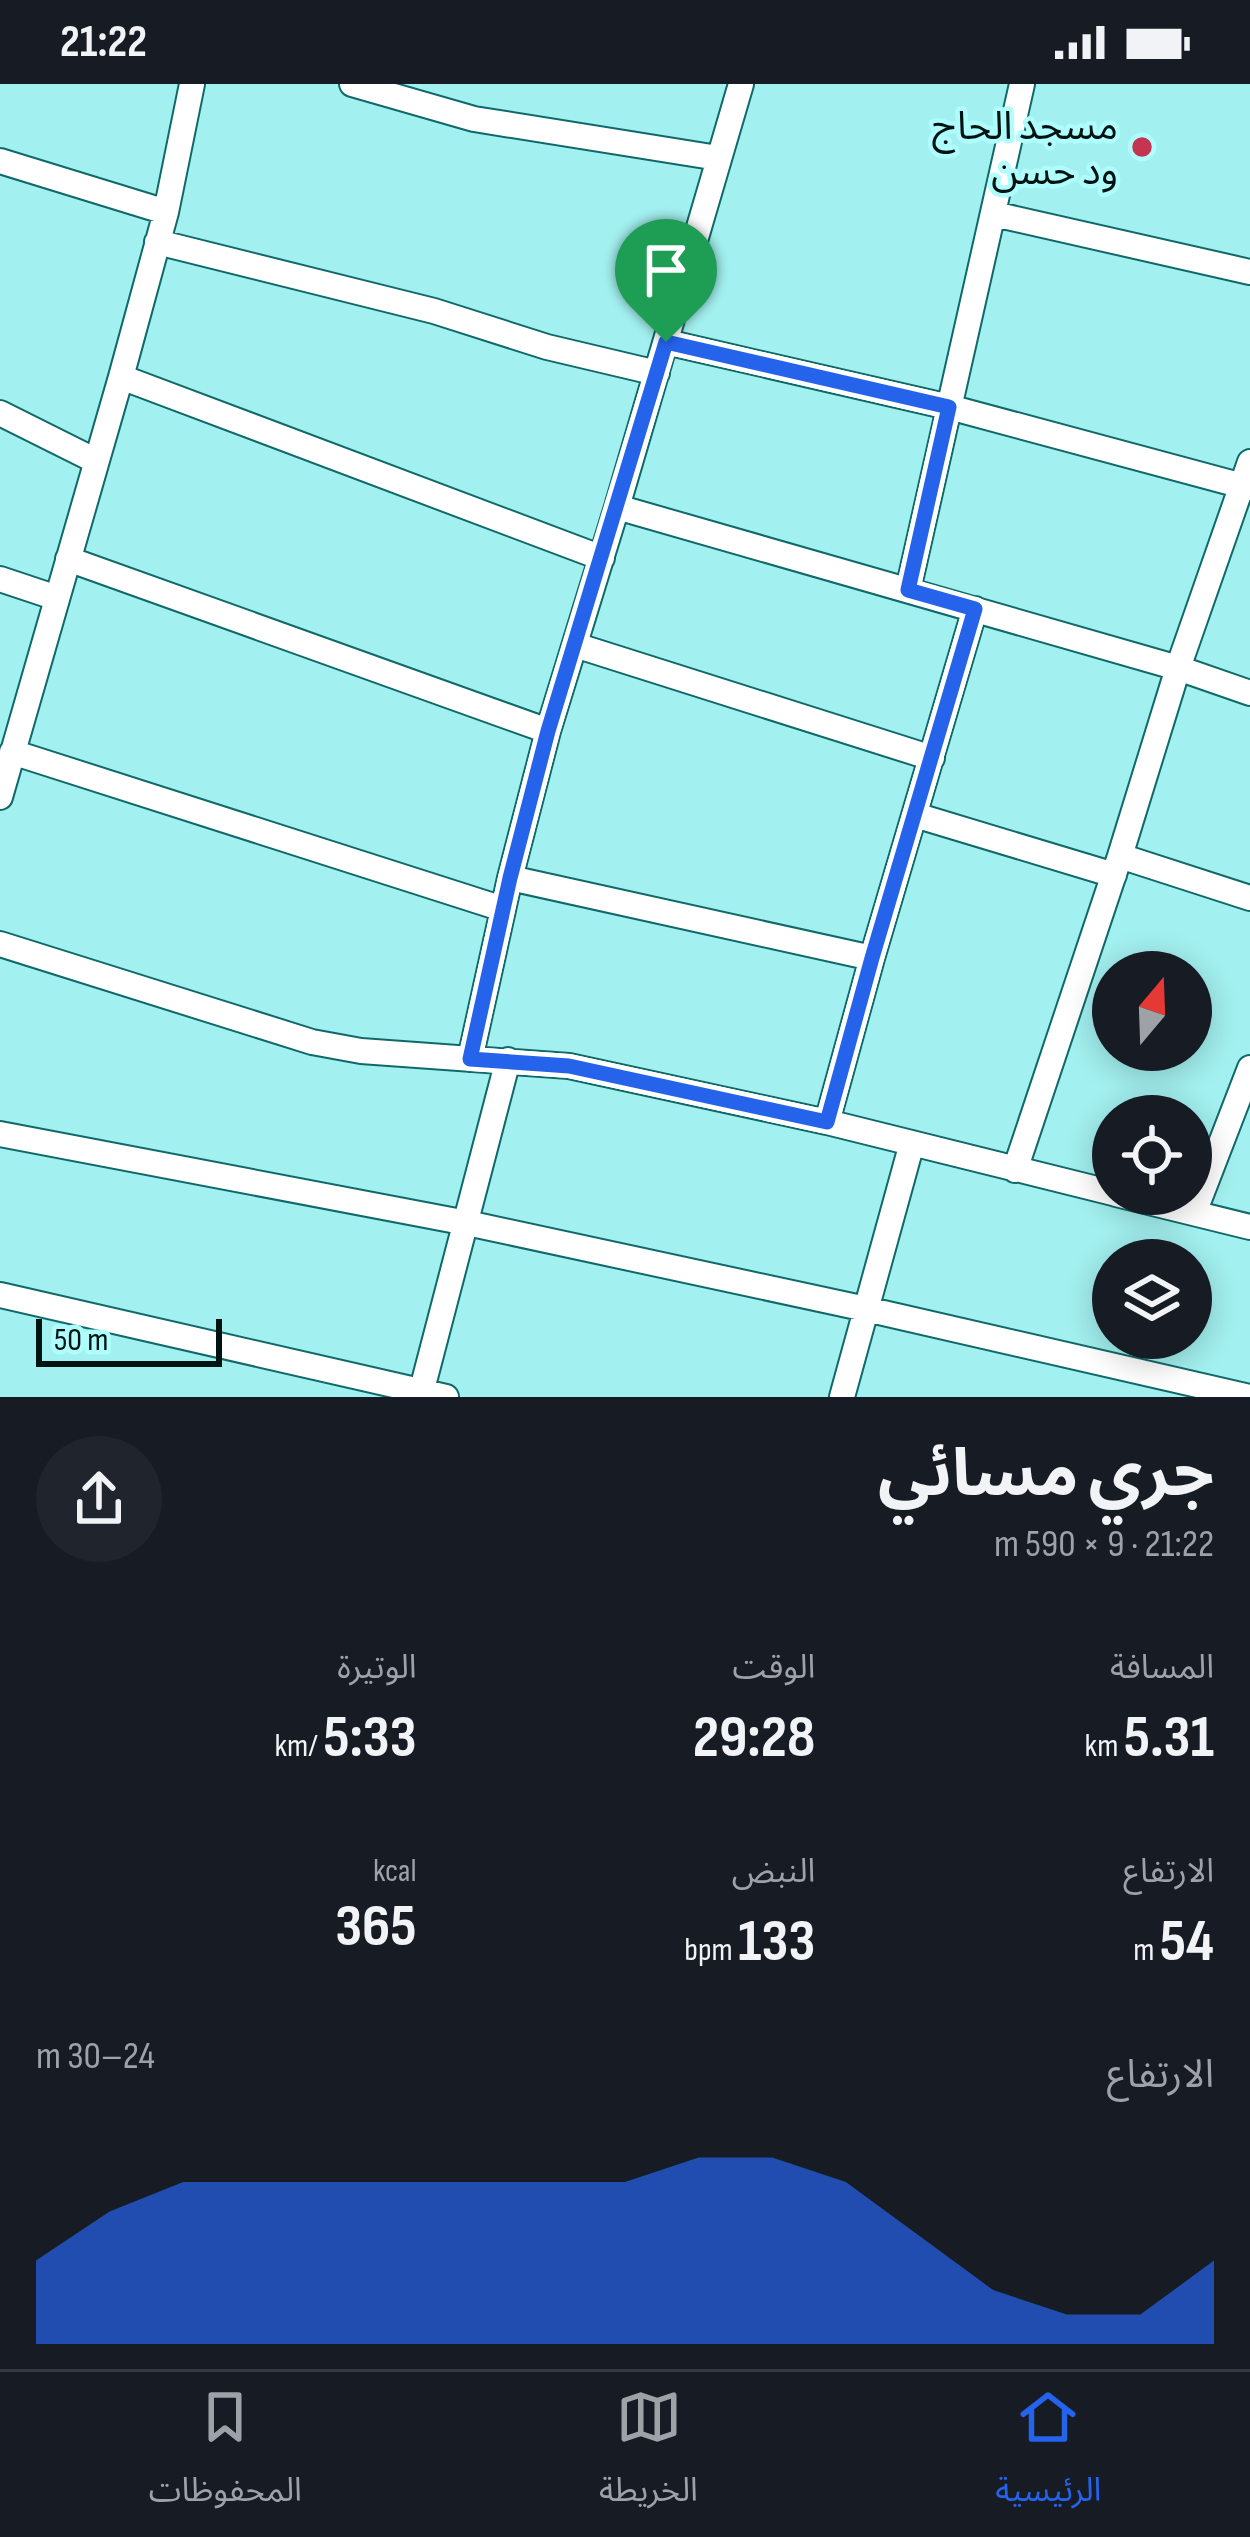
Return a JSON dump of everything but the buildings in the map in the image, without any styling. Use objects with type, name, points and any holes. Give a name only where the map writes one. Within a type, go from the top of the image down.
[{"type":"street","points":[[0,795],[166,212],[192,84]]},
{"type":"street","points":[[352,84],[474,118],[718,158]]},
{"type":"street","points":[[470,1059],[548,731],[740,84]]},
{"type":"street","points":[[908,590],[1022,84]]},
{"type":"street","points":[[0,160],[166,212]]},
{"type":"street","points":[[994,214],[1250,272]]},
{"type":"street","points":[[157,242],[657,373]]},
{"type":"street","points":[[666,342],[1247,478],[1178,668],[1015,1170]]},
{"type":"street","points":[[121,377],[602,558]]},
{"type":"street","points":[[0,413],[96,461]]},
{"type":"street","points":[[617,507],[1178,668],[1250,693]]},
{"type":"street","points":[[68,559],[548,731]]},
{"type":"street","points":[[0,579],[57,598]]},
{"type":"street","points":[[827,1122],[975,609]]},
{"type":"street","points":[[575,645],[932,758]]},
{"type":"street","points":[[12,752],[502,909]]},
{"type":"street","points":[[915,815],[1250,898]]},
{"type":"street","points":[[510,878],[872,958]]},
{"type":"street","points":[[0,944],[312,1042],[361,1052],[569,1066],[827,1122],[1092,1189]]},
{"type":"street","points":[[0,1295],[429,1395],[508,1060]]},
{"type":"street","points":[[1212,1166],[1250,1068]]},
{"type":"street","points":[[0,1134],[467,1223],[1250,1396]]},
{"type":"street","points":[[842,1397],[912,1143]]},
{"type":"street","points":[[1202,1215],[1250,1227]]},
{"type":"place","name":"مسجد الحاج ود حسن","points":[[1142,147]]},
{"type":"route","points":[[666,342],[949,407],[908,590],[975,609],[827,1122],[569,1066],[470,1059],[548,731],[666,342]]}]
